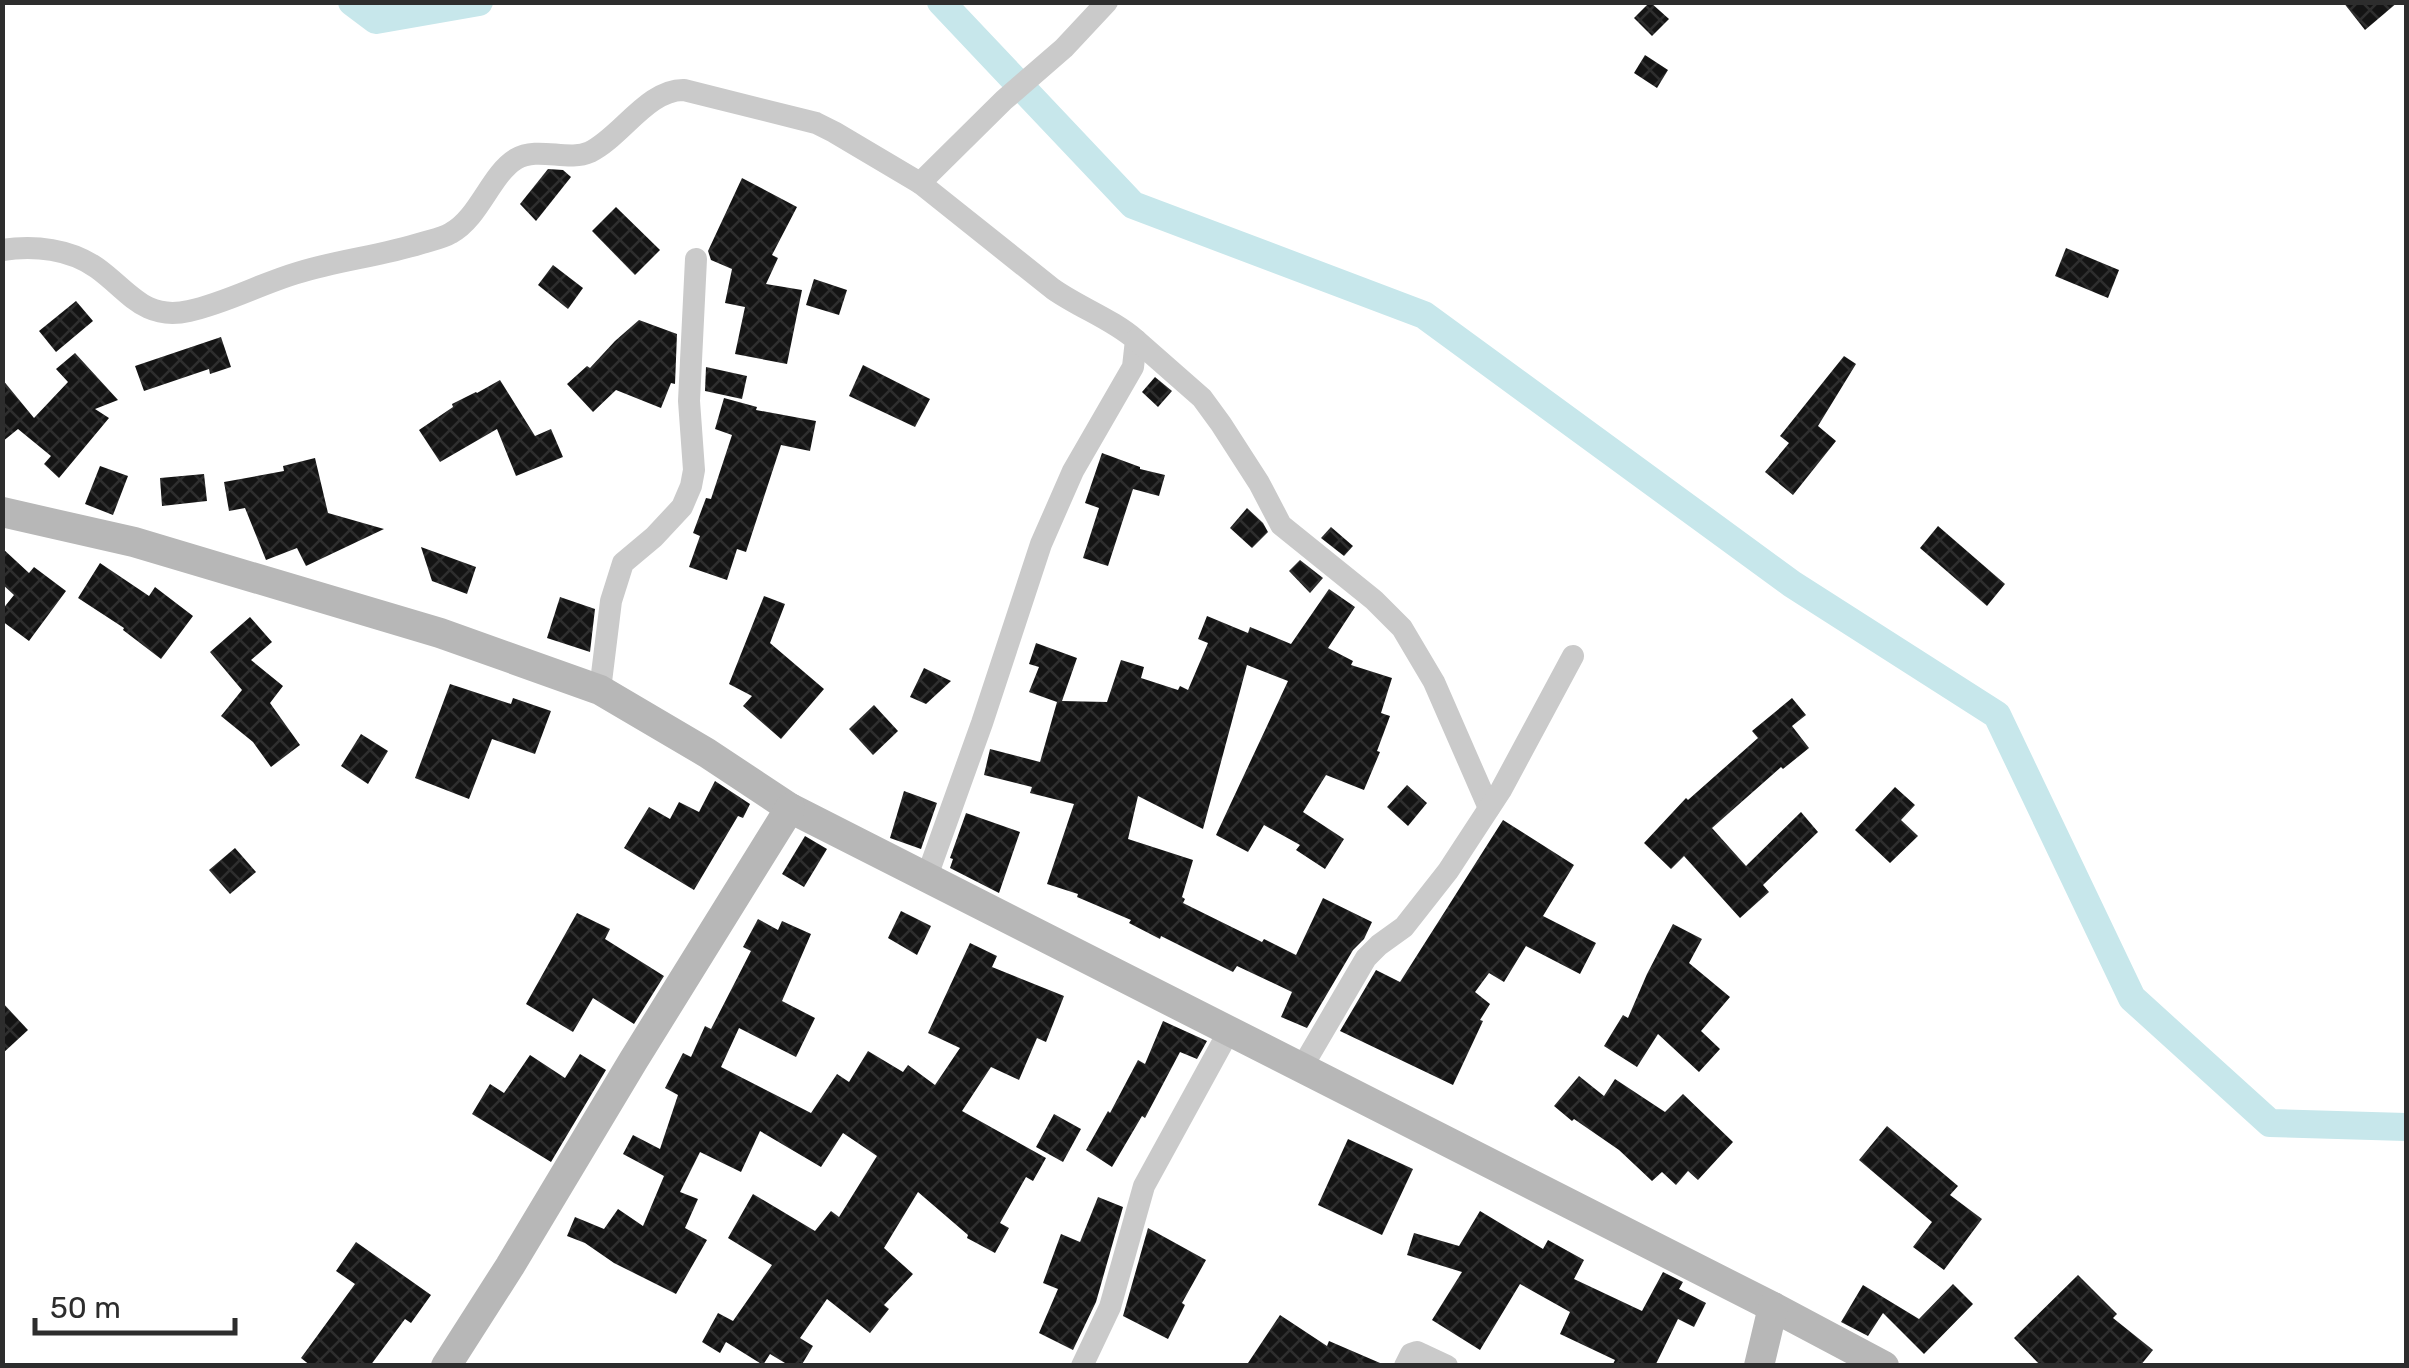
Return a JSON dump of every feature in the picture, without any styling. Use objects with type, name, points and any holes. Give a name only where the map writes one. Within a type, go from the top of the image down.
[{"type":"main road","points":[[2,512],[134,542],[440,633],[600,690],[790,808],[1884,1366]]},
{"type":"main road","points":[[446,1366],[790,808]]},
{"type":"main road","points":[[1758,1366],[1772,1307]]},
{"type":"street","points":[[920,183],[1086,27],[1107,2]]},
{"type":"street","points":[[2,250],[42,248],[65,253],[95,267],[150,310],[166,314],[187,312],[296,273],[446,236],[464,223],[513,160],[526,155],[588,153],[660,96],[674,90],[816,123],[920,183],[1053,290],[1125,331],[1202,398],[1259,483],[1280,525],[1374,600],[1402,628],[1434,682],[1489,808]]},
{"type":"street","points":[[600,690],[611,600],[623,563],[682,508],[691,486],[694,470],[689,401],[696,259]]},
{"type":"street","points":[[926,879],[1040,544],[1073,471],[1133,367],[1136,340]]},
{"type":"street","points":[[1301,1069],[1366,958],[1410,921],[1448,872],[1489,808],[1573,656]]},
{"type":"street","points":[[1082,1366],[1110,1306],[1144,1186],[1229,1031]]},
{"type":"street","points":[[1405,1366],[1411,1354],[1419,1352],[1447,1366]]},
{"type":"building","points":[[1650,2],[1669,19],[1652,36],[1634,18]]},
{"type":"building","points":[[2343,2],[2398,2],[2365,30]]},
{"type":"building","points":[[1645,55],[1668,70],[1657,88],[1634,73]]},
{"type":"building","points":[[548,169],[563,170],[571,177],[536,221],[520,204]]},
{"type":"building","points":[[742,178],[797,207],[772,255],[778,258],[766,284],[802,290],[787,364],[735,354],[745,307],[725,303],[732,269],[711,260],[708,251]]},
{"type":"building","points":[[616,207],[660,250],[635,275],[592,231]]},
{"type":"building","points":[[2066,248],[2119,270],[2108,298],[2055,276]]},
{"type":"building","points":[[553,265],[583,288],[568,309],[538,285]]},
{"type":"building","points":[[814,279],[847,290],[839,315],[806,305]]},
{"type":"building","points":[[76,301],[93,321],[56,352],[39,331]]},
{"type":"building","points":[[639,320],[677,334],[675,384],[671,383],[661,408],[616,390],[593,412],[567,384],[587,366],[590,368]]},
{"type":"building","points":[[221,337],[231,367],[210,374],[209,369],[144,391],[135,366]]},
{"type":"building","points":[[75,353],[118,400],[95,409],[109,418],[59,478],[44,464],[51,456],[18,429],[2,442],[2,379],[34,418],[68,382],[56,369]]},
{"type":"building","points":[[1844,356],[1856,364],[1818,426],[1836,441],[1793,495],[1765,472],[1789,443],[1780,436]]},
{"type":"building","points":[[863,365],[930,399],[915,427],[849,396]]},
{"type":"building","points":[[706,367],[747,376],[742,399],[705,391]]},
{"type":"building","points":[[1155,377],[1172,391],[1158,407],[1142,392]]},
{"type":"building","points":[[500,380],[535,436],[551,429],[563,457],[516,476],[497,429],[440,462],[419,430],[452,404]]},
{"type":"building","points":[[724,398],[757,407],[756,410],[816,421],[810,451],[781,445],[746,552],[737,549],[727,580],[689,567],[700,536],[693,533],[706,498],[711,499],[732,435],[715,429]]},
{"type":"building","points":[[1102,453],[1165,475],[1159,496],[1133,489],[1108,566],[1083,558],[1099,508],[1085,503]]},
{"type":"building","points":[[315,458],[328,513],[384,529],[306,566],[297,548],[266,560],[245,508],[229,511],[224,482],[284,471],[283,466]]},
{"type":"building","points":[[100,466],[128,476],[113,515],[85,504]]},
{"type":"building","points":[[204,474],[207,501],[162,506],[160,478]]},
{"type":"building","points":[[1247,508],[1268,532],[1252,548],[1230,528]]},
{"type":"building","points":[[1938,526],[2005,584],[1987,606],[1920,548]]},
{"type":"building","points":[[1331,527],[1353,546],[1344,556],[1321,538]]},
{"type":"building","points":[[421,547],[476,567],[467,594],[432,581]]},
{"type":"building","points":[[2,548],[29,573],[34,567],[66,591],[29,641],[2,621],[2,610],[14,595],[2,584]]},
{"type":"building","points":[[1300,560],[1323,578],[1310,593],[1289,571]]},
{"type":"building","points":[[100,563],[149,596],[155,587],[193,616],[161,659],[124,628],[78,598]]},
{"type":"building","points":[[1329,589],[1355,607],[1328,648],[1353,661],[1351,665],[1392,678],[1381,713],[1390,716],[1364,790],[1326,775],[1303,812],[1344,839],[1325,869],[1296,850],[1300,845],[1264,825],[1248,852],[1216,835],[1288,681],[1247,665],[1203,829],[1138,796],[1128,839],[1193,860],[1183,903],[1296,955],[1323,898],[1372,922],[1307,1028],[1281,1017],[1292,992],[1237,966],[1233,972],[1161,936],[1160,939],[1129,923],[1131,920],[1077,897],[1078,894],[1047,884],[1074,804],[1030,793],[1032,787],[984,775],[990,749],[1040,762],[1057,702],[1029,692],[1039,667],[1029,664],[1036,643],[1077,658],[1062,701],[1107,702],[1121,660],[1144,667],[1141,678],[1188,690],[1208,643],[1198,639],[1207,616],[1248,633],[1250,627],[1291,644]]},
{"type":"building","points":[[764,596],[785,604],[770,643],[824,689],[781,739],[743,706],[752,696],[729,684]]},
{"type":"building","points":[[560,597],[595,609],[590,652],[547,638]]},
{"type":"building","points":[[250,617],[272,642],[251,660],[283,686],[270,703],[300,745],[271,767],[253,742],[221,716],[242,690],[210,652]]},
{"type":"building","points":[[924,668],[951,681],[926,704],[910,697]]},
{"type":"building","points":[[450,684],[511,704],[513,698],[551,711],[535,754],[492,739],[469,799],[415,778]]},
{"type":"building","points":[[1792,698],[1806,715],[1792,726],[1809,748],[1781,767],[1712,828],[1746,866],[1801,812],[1818,832],[1763,885],[1769,892],[1740,918],[1684,856],[1671,869],[1644,843],[1686,798],[1758,738],[1752,731]]},
{"type":"building","points":[[874,705],[898,731],[873,755],[849,729]]},
{"type":"building","points":[[361,734],[388,751],[368,784],[341,766]]},
{"type":"building","points":[[715,781],[750,804],[743,818],[738,816],[694,890],[624,848],[649,807],[670,819],[679,802],[699,812]]},
{"type":"building","points":[[1407,785],[1427,803],[1408,826],[1387,807]]},
{"type":"building","points":[[1895,787],[1915,805],[1901,820],[1918,836],[1890,863],[1855,830]]},
{"type":"building","points":[[904,791],[937,803],[921,849],[890,838]]},
{"type":"building","points":[[966,813],[1020,832],[999,893],[950,868]]},
{"type":"building","points":[[1503,820],[1574,865],[1543,916],[1596,943],[1580,974],[1526,946],[1504,982],[1489,973],[1475,992],[1490,1004],[1453,1085],[1340,1031],[1376,970],[1400,982]]},
{"type":"building","points":[[805,836],[827,849],[804,887],[782,874]]},
{"type":"building","points":[[235,848],[256,872],[230,894],[209,870]]},
{"type":"building","points":[[901,911],[931,926],[917,955],[888,938]]},
{"type":"building","points":[[577,913],[610,929],[605,939],[664,976],[634,1024],[593,998],[573,1032],[526,1004]]},
{"type":"building","points":[[758,919],[778,930],[782,921],[811,934],[782,1001],[815,1018],[796,1057],[739,1028],[721,1067],[811,1113],[837,1074],[849,1082],[868,1051],[903,1072],[908,1065],[935,1085],[960,1048],[928,1033],[970,943],[997,956],[992,967],[1064,996],[1046,1042],[1037,1038],[1019,1080],[991,1067],[962,1111],[1046,1158],[1033,1181],[1026,1177],[1000,1223],[1009,1228],[995,1253],[967,1238],[918,1192],[884,1248],[913,1274],[884,1305],[889,1309],[870,1333],[827,1299],[800,1338],[813,1346],[801,1366],[790,1366],[770,1354],[763,1365],[726,1342],[720,1353],[702,1342],[718,1313],[733,1321],[772,1265],[728,1238],[753,1194],[815,1231],[831,1211],[839,1217],[877,1156],[843,1133],[821,1167],[760,1131],[741,1172],[700,1152],[680,1192],[698,1199],[685,1228],[707,1240],[676,1294],[567,1236],[575,1217],[604,1229],[618,1209],[643,1226],[664,1176],[623,1154],[633,1135],[660,1149],[678,1095],[665,1088],[683,1053],[691,1057],[705,1026],[711,1029],[751,951],[743,947]]},
{"type":"building","points":[[1673,924],[1702,939],[1689,963],[1730,997],[1701,1031],[1720,1049],[1699,1072],[1658,1034],[1637,1067],[1604,1046],[1623,1015],[1628,1018]]},
{"type":"building","points":[[2,1002],[28,1030],[2,1054]]},
{"type":"building","points":[[1163,1021],[1207,1041],[1197,1059],[1180,1052],[1145,1118],[1142,1116],[1112,1167],[1086,1150],[1138,1060],[1145,1064]]},
{"type":"building","points":[[580,1054],[606,1070],[551,1162],[472,1114],[490,1084],[504,1093],[530,1055],[565,1078]]},
{"type":"building","points":[[1579,1076],[1604,1096],[1615,1079],[1665,1112],[1683,1094],[1733,1142],[1698,1180],[1688,1171],[1676,1185],[1662,1172],[1652,1181],[1619,1150],[1554,1106]]},
{"type":"building","points":[[1054,1114],[1081,1129],[1063,1162],[1036,1147]]},
{"type":"building","points":[[1887,1126],[1958,1186],[1950,1195],[1982,1219],[1944,1270],[1913,1247],[1932,1222],[1859,1160]]},
{"type":"building","points":[[1348,1139],[1413,1169],[1382,1235],[1318,1205]]},
{"type":"building","points":[[1098,1197],[1123,1207],[1096,1302],[1073,1350],[1039,1333],[1058,1289],[1043,1283],[1061,1234],[1080,1242]]},
{"type":"building","points":[[1480,1211],[1543,1249],[1548,1240],[1584,1260],[1574,1279],[1642,1311],[1663,1272],[1683,1282],[1679,1289],[1706,1303],[1694,1327],[1678,1319],[1655,1366],[1612,1366],[1615,1360],[1560,1334],[1570,1312],[1520,1284],[1480,1350],[1432,1320],[1462,1272],[1407,1255],[1414,1233],[1459,1246]]},
{"type":"building","points":[[1148,1228],[1206,1260],[1168,1339],[1123,1316]]},
{"type":"building","points":[[356,1242],[431,1295],[411,1323],[405,1319],[370,1366],[311,1366],[301,1358],[355,1284],[336,1271]]},
{"type":"building","points":[[2078,1275],[2117,1314],[2113,1318],[2153,1350],[2140,1366],[2041,1366],[2014,1338]]},
{"type":"building","points":[[1953,1284],[1973,1304],[1924,1354],[1883,1313],[1868,1336],[1841,1322],[1863,1285],[1919,1319]]},
{"type":"building","points":[[1280,1315],[1327,1346],[1329,1341],[1387,1366],[1246,1366]]},
{"type":"waterway","points":[[352,2],[376,20],[479,2]]},
{"type":"waterway","points":[[941,2],[1133,205],[1424,315],[1792,584],[1997,715],[2132,998],[2270,1123],[2406,1127]]}]
